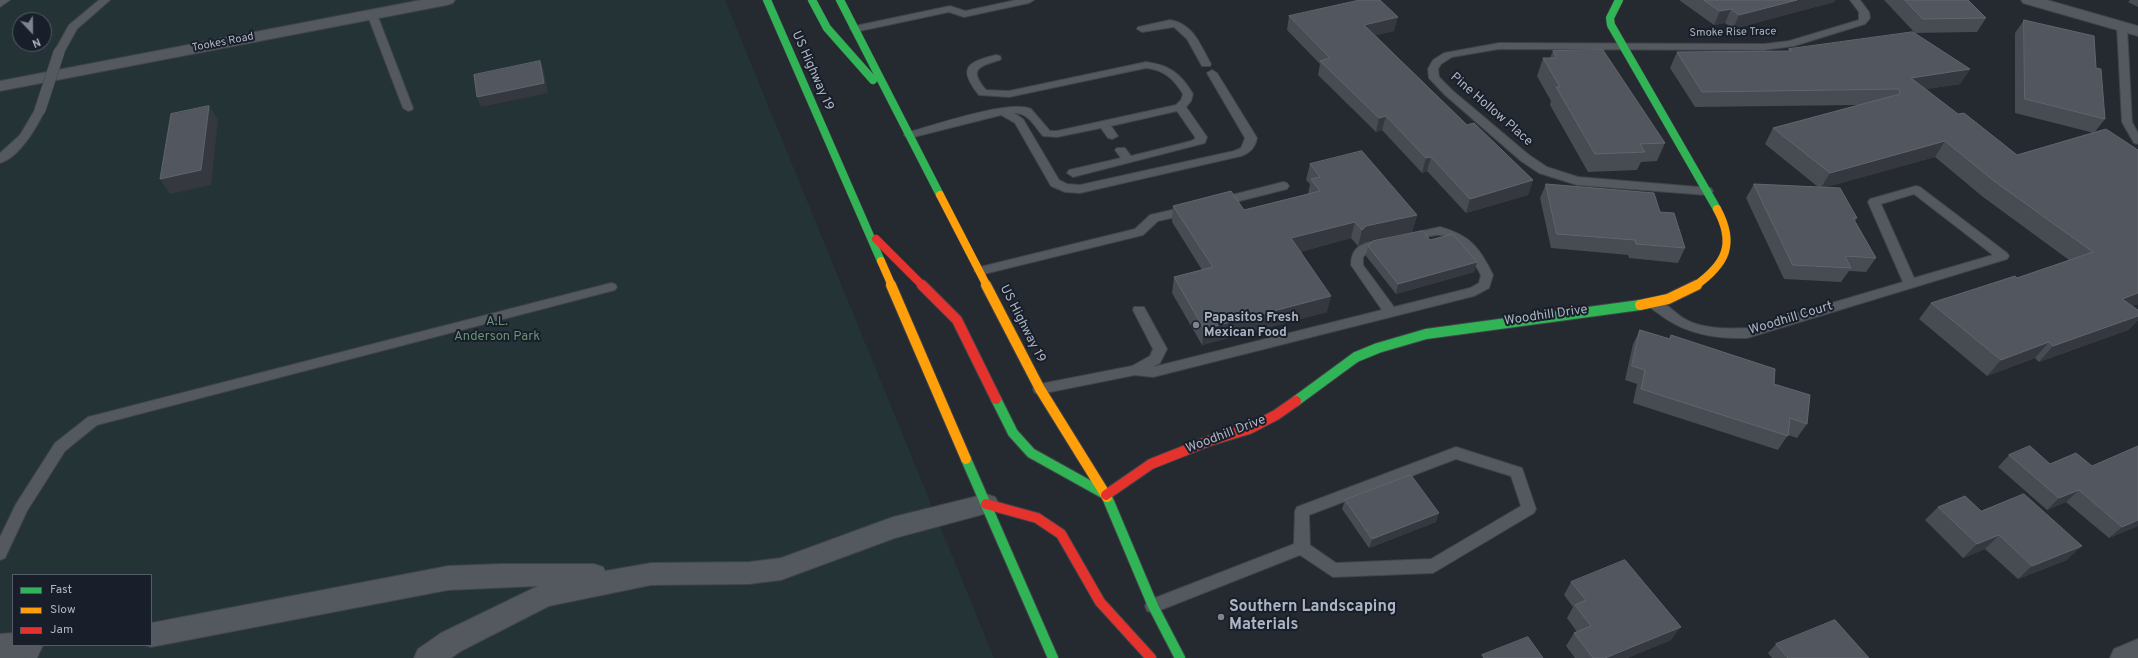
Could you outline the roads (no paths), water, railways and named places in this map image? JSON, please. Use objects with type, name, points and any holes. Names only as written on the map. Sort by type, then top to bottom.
[{"type":"main road","name":"US Highway 19","points":[[767,0],[1053,658]]},
{"type":"main road","points":[[812,0],[827,28],[896,106]]},
{"type":"main road","name":"US Highway 19","points":[[840,0],[896,106],[1040,389],[1106,495],[1154,606],[1180,658]]},
{"type":"main road","name":"Woodhill Drive","points":[[1106,495],[1151,464],[1209,441],[1249,429],[1276,415],[1356,357],[1378,348],[1426,334],[1653,303],[1691,289],[1713,272],[1722,260],[1728,240],[1723,220],[1611,25],[1610,18],[1619,0]]},
{"type":"main road","points":[[867,230],[957,320],[1013,433],[1031,453],[1106,495]]},
{"type":"main road","points":[[986,504],[1037,518],[1061,534],[1100,602],[1151,658]]},
{"type":"street","name":"Tookes Road","points":[[0,86],[447,0]]},
{"type":"street","points":[[2029,0],[2130,29]]},
{"type":"street","points":[[152,635],[258,613],[448,578],[501,575],[749,573],[781,569],[893,528],[986,504]]},
{"type":"street","points":[[428,658],[452,642],[544,596],[580,587],[651,574]]},
{"type":"street","points":[[0,647],[12,646]]},
{"type":"street","points":[[2124,658],[2138,652]]},
{"type":"lane","points":[[0,4],[5,0]]},
{"type":"lane","points":[[0,158],[22,142],[30,132],[40,110],[58,52],[73,27],[105,0]]},
{"type":"lane","points":[[856,29],[948,4],[964,14],[1029,0]]},
{"type":"lane","name":"Smoke Rise Trace","points":[[1622,46],[1764,46],[1790,44],[1862,22],[1865,18],[1864,12],[1855,0]]},
{"type":"lane","points":[[372,14],[408,108]]},
{"type":"lane","points":[[1003,112],[1019,121],[1055,182],[1064,188],[1087,188],[1246,151],[1250,145],[1251,138],[1185,29],[1179,25],[1170,23],[1142,29]]},
{"type":"lane","points":[[2130,29],[2125,95],[2127,122],[2130,130],[2138,141]]},
{"type":"lane","name":"Pine Hollow Place","points":[[1622,46],[1500,46],[1469,50],[1448,56],[1437,62],[1433,70],[1434,78],[1449,93],[1526,158],[1543,170],[1558,176],[1583,182],[1707,191]]},
{"type":"lane","points":[[910,135],[1003,112],[1024,110],[1031,113],[1048,134],[1057,134],[1180,107],[1186,101],[1188,94],[1172,71],[1160,66],[1146,65],[1009,94],[993,95],[983,93],[973,81],[972,68],[977,63],[996,58]]},
{"type":"lane","points":[[993,95],[1002,100],[1003,112]]},
{"type":"lane","points":[[2125,95],[2138,98]]},
{"type":"lane","points":[[1073,173],[1195,144],[1201,140],[1202,136],[1180,107]]},
{"type":"lane","points":[[1104,124],[1112,136]]},
{"type":"lane","points":[[1121,150],[1128,160]]},
{"type":"lane","points":[[980,271],[1139,232],[1154,218],[1283,186]]},
{"type":"lane","name":"Woodhill Court","points":[[1653,303],[1680,322],[1706,331],[1730,334],[1747,333],[2003,256],[1916,190],[1874,202],[1910,283]]},
{"type":"lane","points":[[1040,389],[1135,370],[1153,372],[1474,292],[1485,285],[1487,275],[1482,265],[1467,245],[1456,236],[1440,231],[1366,247],[1357,256],[1357,265],[1390,312]]},
{"type":"lane","points":[[0,553],[21,508],[60,447],[93,421],[195,396],[610,287]]},
{"type":"lane","points":[[1135,370],[1154,359],[1160,348],[1139,310]]},
{"type":"lane","points":[[1456,453],[1517,472],[1529,509],[1433,566],[1334,570],[1302,548],[1302,511],[1456,453]]},
{"type":"lane","points":[[1154,606],[1302,548]]},
{"type":"lane","points":[[28,658],[34,646]]},
{"type":"place","name":"Papasitos Fresh Mexican Food","points":[[1196,325]]},
{"type":"place","name":"Southern Landscaping Materials","points":[[1221,617]]},
{"type":"park label","name":"A.L. Anderson Park","points":[[497,330]]}]
